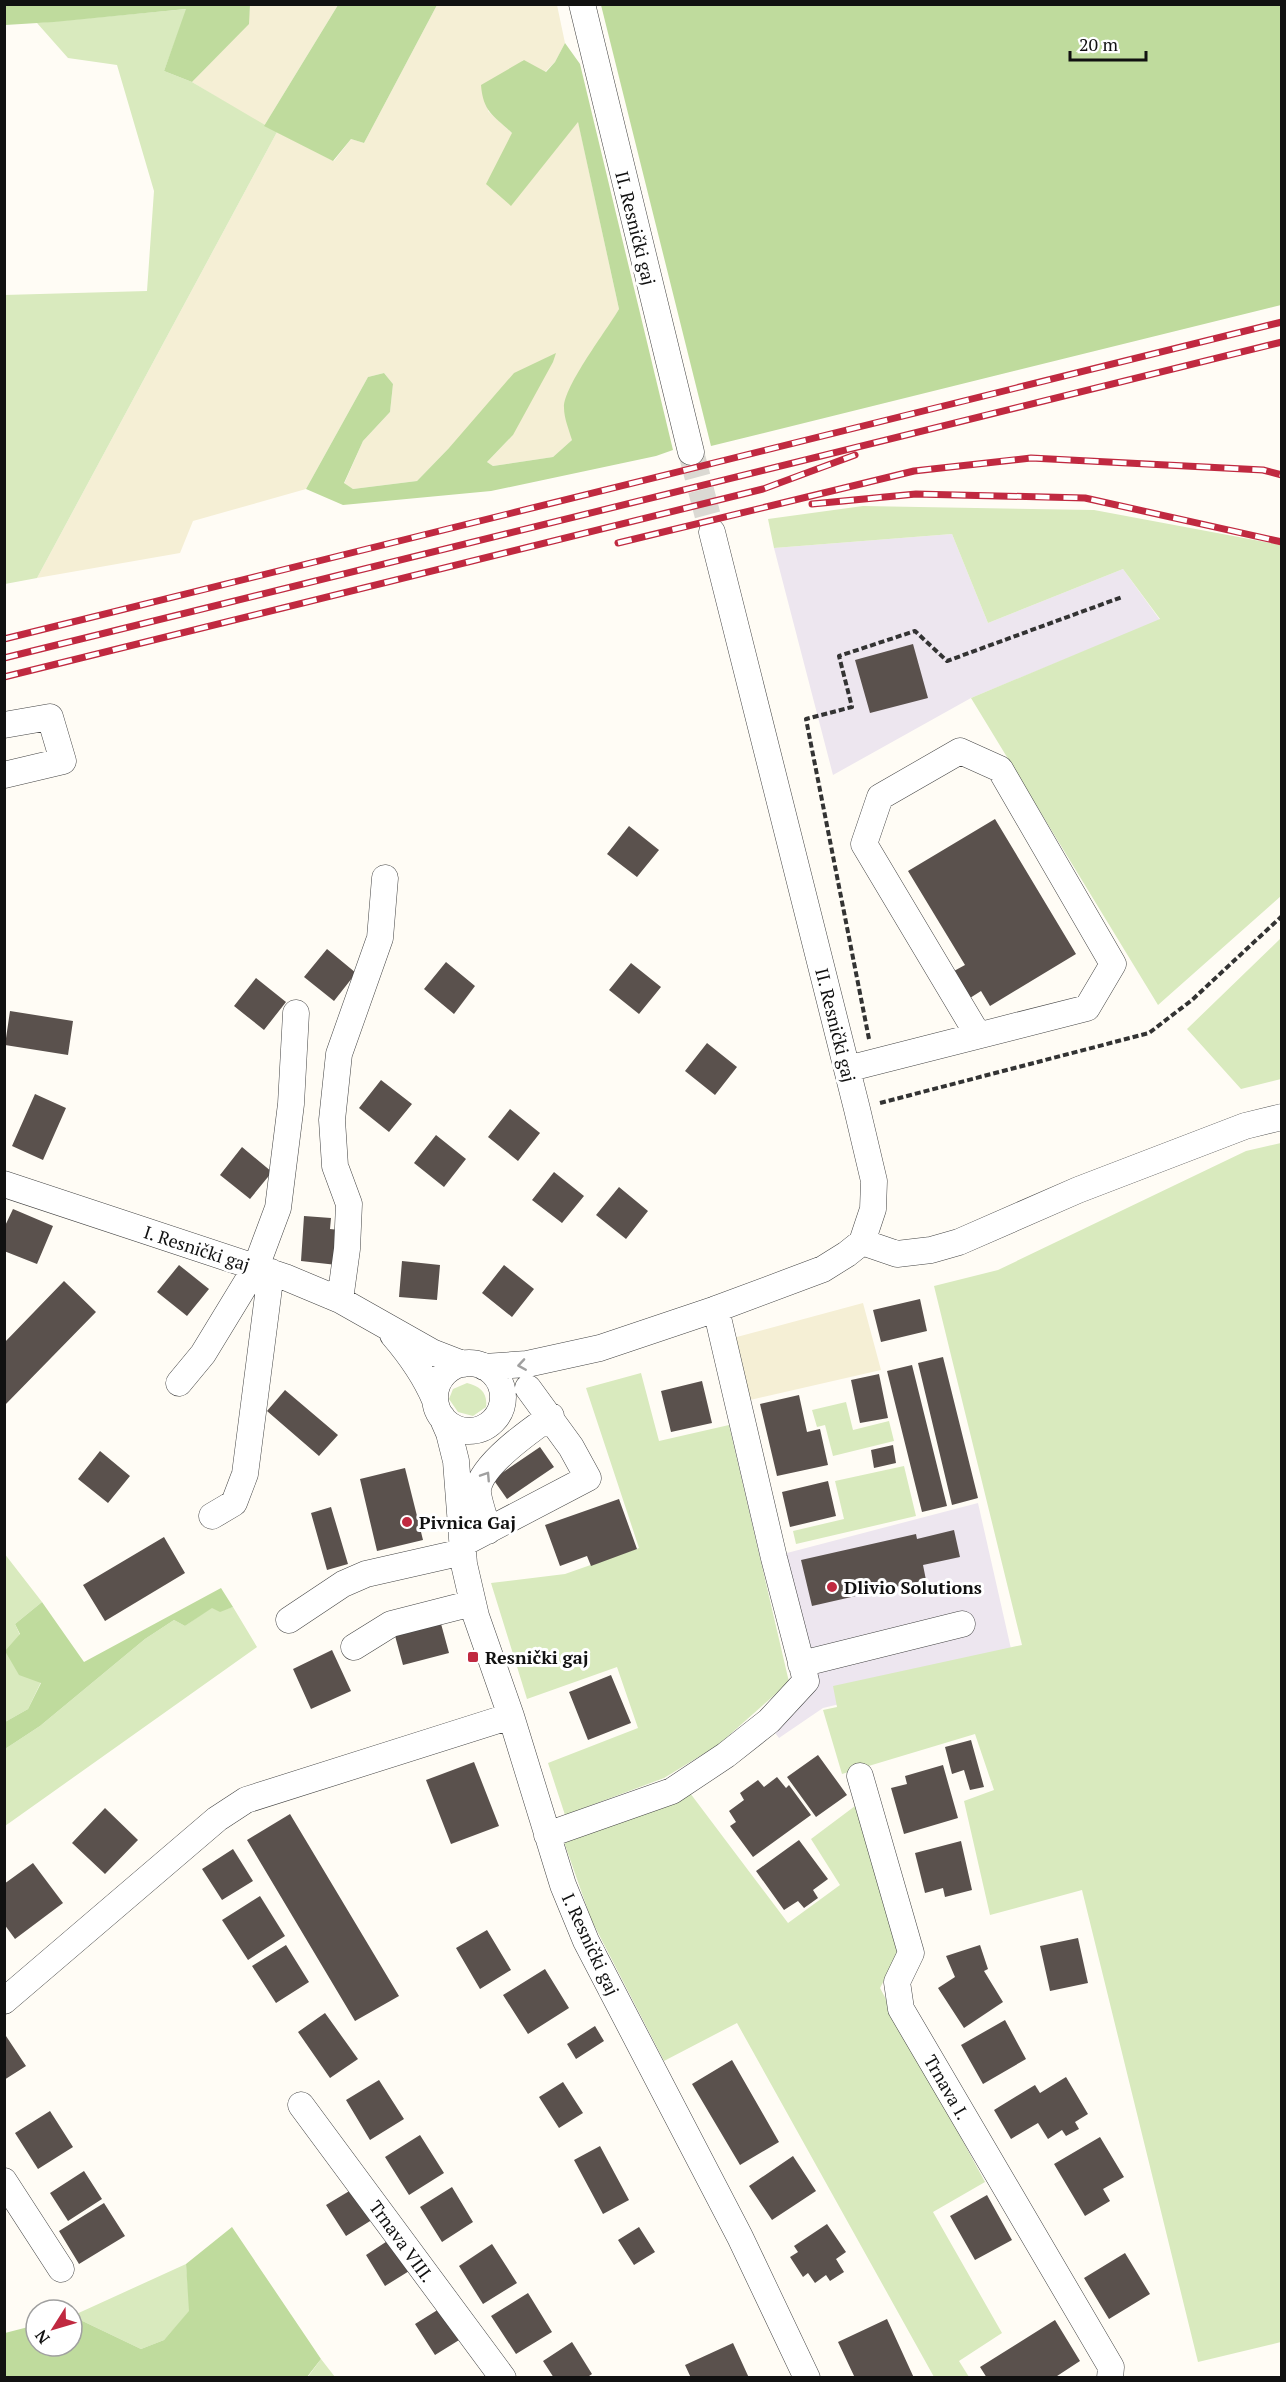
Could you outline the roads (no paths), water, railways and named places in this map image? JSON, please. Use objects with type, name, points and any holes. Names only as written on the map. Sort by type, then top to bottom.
[{"type":"street","name":"II. Resnički gaj","points":[[582,4],[691,452]]},
{"type":"street","name":"II. Resnički gaj","points":[[712,532],[874,1181],[873,1209],[862,1242]]},
{"type":"street","points":[[4,725],[50,717],[63,761],[4,775]]},
{"type":"street","points":[[846,1069],[1087,1008],[1113,964],[1000,769],[960,751],[880,797],[864,844],[978,1035]]},
{"type":"street","points":[[340,1300],[347,1249],[349,1204],[335,1166],[332,1120],[339,1054],[381,938],[385,878]]},
{"type":"street","points":[[212,1516],[234,1503],[245,1474],[263,1270],[278,1208],[291,1104],[296,1013]]},
{"type":"street","points":[[600,1348],[528,1388],[478,1430],[462,1430],[447,1423],[439,1408],[436,1390],[444,1374],[473,1365],[527,1364],[600,1348],[716,1309],[823,1269],[862,1242],[897,1254],[931,1250],[959,1242],[1078,1190],[1245,1126],[1281,1117]]},
{"type":"street","name":"I. Resnički gaj","points":[[4,1184],[263,1270],[340,1300],[432,1352],[473,1365]]},
{"type":"street","points":[[179,1383],[203,1354],[263,1270]]},
{"type":"street","points":[[547,1835],[672,1791],[726,1755],[769,1721],[806,1682],[774,1558],[716,1309]]},
{"type":"street","name":"I. Resnički gaj","points":[[385,1326],[415,1362],[427,1381],[453,1446],[459,1482],[462,1548],[476,1616],[511,1716],[563,1885],[586,1941],[740,2237],[807,2378]]},
{"type":"street","points":[[473,1365],[499,1380],[503,1400],[494,1418]]},
{"type":"street","points":[[289,1620],[343,1584],[366,1574],[462,1548],[488,1531],[588,1478],[551,1416],[528,1388]]},
{"type":"street","points":[[488,1531],[478,1490],[484,1476],[510,1444],[551,1416]]},
{"type":"street","name":"I. Resnički gaj","points":[[459,1482],[470,1452],[494,1418]]},
{"type":"street","points":[[354,1647],[391,1624],[473,1603]]},
{"type":"street","points":[[801,1664],[962,1624]]},
{"type":"street","points":[[4,2001],[217,1819],[246,1800],[511,1716]]},
{"type":"street","name":"Trnava I.","points":[[860,1776],[911,1953],[897,1982],[901,2009],[1111,2367],[1110,2378]]},
{"type":"street","name":"Trnava VIII.","points":[[302,2105],[503,2378]]},
{"type":"street","points":[[4,2181],[62,2269]]},
{"type":"tunnel","points":[[691,452],[712,532]]},
{"type":"railway","points":[[4,639],[1282,322]]},
{"type":"railway","points":[[4,658],[1282,342]]},
{"type":"railway","points":[[4,677],[763,489],[855,455]]},
{"type":"railway","points":[[618,543],[914,471],[1031,458],[1263,470],[1282,475]]},
{"type":"railway","points":[[812,504],[916,494],[1085,498],[1282,542]]},
{"type":"place","name":"Pivnica Gaj","points":[[407,1522]]},
{"type":"place","name":"Dlivio Solutions","points":[[832,1587]]},
{"type":"place","name":"Resnički gaj","points":[[473,1657]]}]
